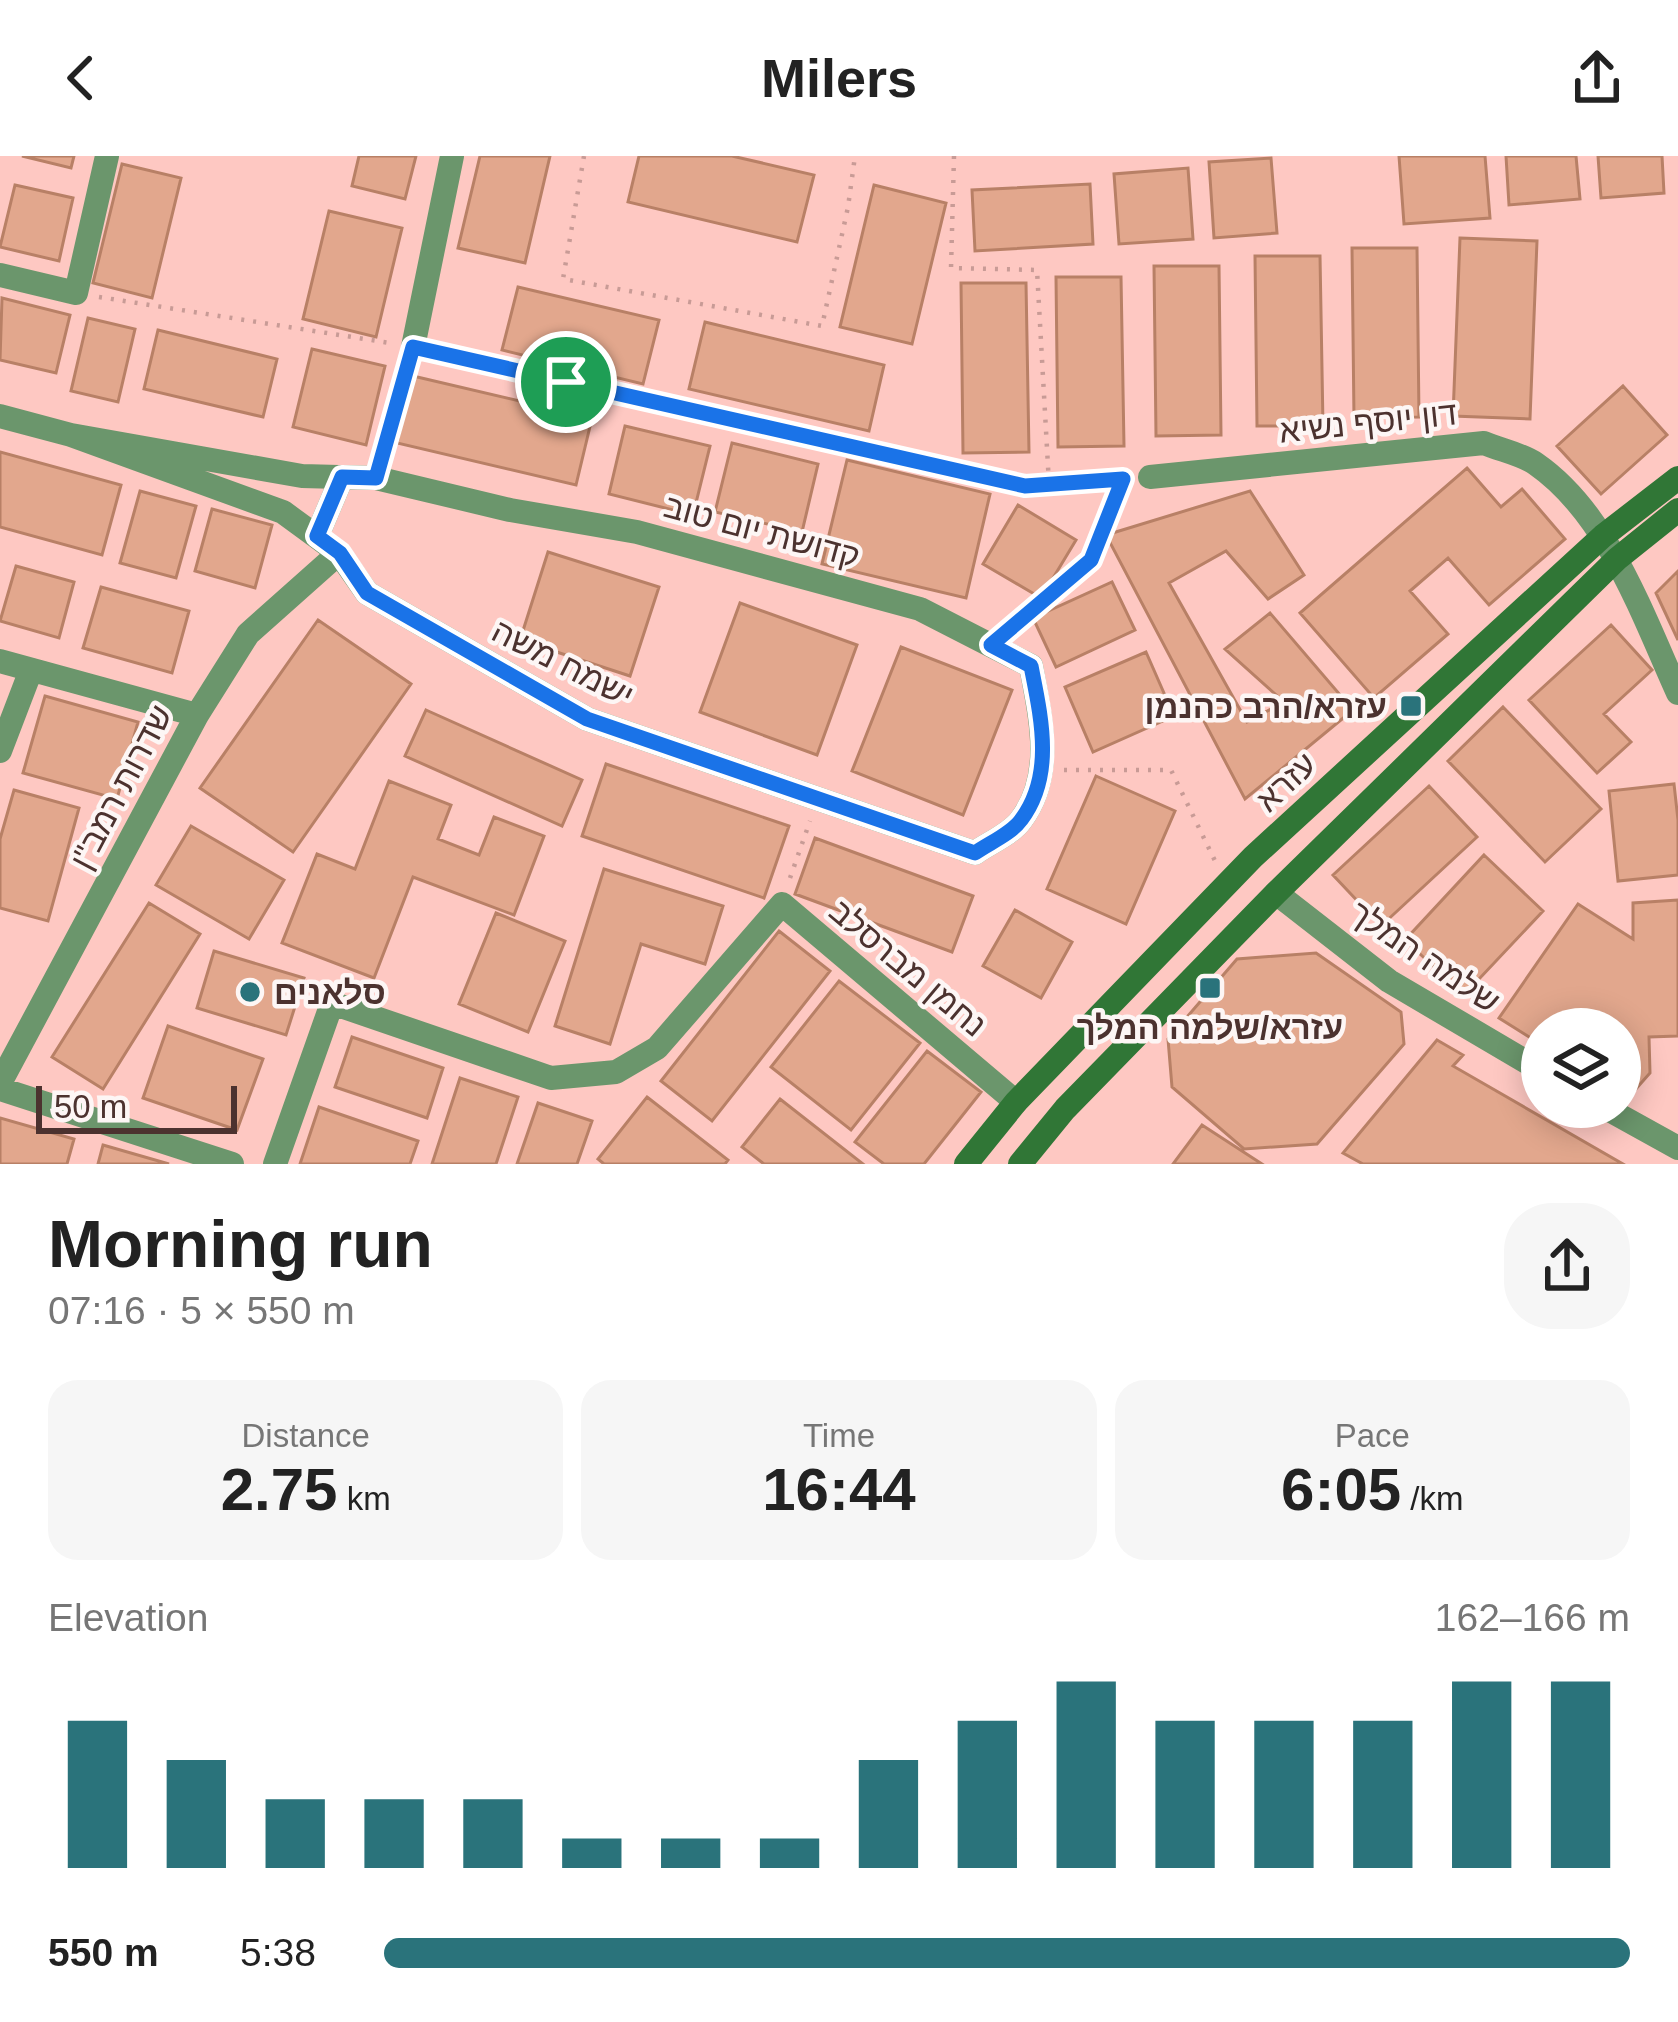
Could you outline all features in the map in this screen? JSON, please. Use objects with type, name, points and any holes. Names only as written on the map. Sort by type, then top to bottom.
[{"type":"street","points":[[0,274],[76,293],[106,156]]},
{"type":"street","points":[[413,347],[452,156]]},
{"type":"street","name":"ישמח משה","points":[[0,416],[71,435],[302,476],[342,477]]},
{"type":"street","name":"ישמח משה","points":[[71,435],[283,512],[340,553],[367,593],[587,719],[975,853],[1019,824],[1039,778]]},
{"type":"street","name":"דון יוסף נשיא","points":[[1150,477],[1484,443],[1534,463],[1603,536],[1678,693]]},
{"type":"street","points":[[317,536],[342,477]]},
{"type":"street","name":"קדושת יום טוב","points":[[342,477],[376,478],[510,510],[638,532],[920,608],[1031,666],[1043,731],[1039,778]]},
{"type":"street","name":"עזרא","points":[[966,1164],[1016,1102],[1253,856],[1603,536],[1678,478]]},
{"type":"street","points":[[1020,1164],[1065,1109],[1276,893],[1616,559],[1678,510]]},
{"type":"street","name":"שדרות רמב\"ן","points":[[232,1164],[0,1086],[197,715],[248,634],[340,553]]},
{"type":"street","points":[[0,661],[197,715]]},
{"type":"street","points":[[0,751],[32,670]]},
{"type":"street","name":"שלמה המלך","points":[[1276,893],[1390,981],[1521,1059]]},
{"type":"street","name":"נחמן מברסלב","points":[[275,1164],[332,1003],[551,1078],[616,1072],[657,1048],[782,904],[1016,1102]]},
{"type":"street","points":[[1641,1128],[1678,1148]]},
{"type":"path","points":[[584,156],[563,279],[822,326],[856,156]]},
{"type":"path","points":[[954,156],[951,268],[1037,270],[1049,484]]},
{"type":"path","points":[[76,293],[413,347],[1025,486],[1150,477]]},
{"type":"path","points":[[376,478],[413,347]]},
{"type":"path","points":[[991,645],[1091,560],[1123,479]]},
{"type":"path","points":[[1039,778],[1171,770],[1213,859],[1232,880]]},
{"type":"path","points":[[782,904],[818,799]]},
{"type":"building","points":[[22,156],[74,156],[71,168]]},
{"type":"building","points":[[359,156],[416,156],[405,199],[352,186]]},
{"type":"building","points":[[480,156],[550,156],[525,263],[458,248]]},
{"type":"building","points":[[639,156],[732,156],[814,175],[797,242],[628,202]]},
{"type":"building","points":[[1399,156],[1485,156],[1490,218],[1404,224]]},
{"type":"building","points":[[1506,156],[1576,156],[1580,199],[1509,205]]},
{"type":"building","points":[[1598,156],[1662,156],[1664,193],[1601,198]]},
{"type":"building","points":[[1271,158],[1277,233],[1214,238],[1209,162]]},
{"type":"building","points":[[122,164],[181,178],[152,298],[93,283]]},
{"type":"building","points":[[1188,168],[1193,239],[1119,244],[1114,174]]},
{"type":"building","points":[[1090,184],[1093,244],[975,251],[972,190]]},
{"type":"building","points":[[15,185],[73,198],[59,261],[0,247]]},
{"type":"building","points":[[874,185],[946,203],[912,344],[840,327]]},
{"type":"building","points":[[329,211],[402,228],[376,337],[303,319]]},
{"type":"building","points":[[1460,238],[1537,241],[1530,419],[1453,416]]},
{"type":"building","points":[[1352,248],[1417,248],[1419,417],[1354,418]]},
{"type":"building","points":[[1255,256],[1320,256],[1323,426],[1257,426]]},
{"type":"building","points":[[1154,266],[1219,266],[1221,435],[1156,436]]},
{"type":"building","points":[[1056,277],[1121,277],[1124,446],[1058,447]]},
{"type":"building","points":[[961,283],[1026,283],[1029,452],[963,453]]},
{"type":"building","points":[[518,287],[659,320],[643,384],[502,350]]},
{"type":"building","points":[[2,298],[70,315],[56,373],[0,360]]},
{"type":"building","points":[[88,318],[135,329],[118,402],[71,391]]},
{"type":"building","points":[[705,322],[884,365],[869,431],[689,389]]},
{"type":"building","points":[[158,330],[277,359],[263,417],[144,389]]},
{"type":"building","points":[[312,349],[385,366],[366,445],[293,427]]},
{"type":"building","points":[[413,376],[592,418],[576,485],[397,443]]},
{"type":"building","points":[[1623,386],[1667,435],[1601,494],[1557,446]]},
{"type":"building","points":[[625,426],[710,446],[693,515],[609,494]]},
{"type":"building","points":[[732,443],[818,464],[802,532],[715,512]]},
{"type":"building","points":[[0,452],[121,485],[102,555],[0,527]]},
{"type":"building","points":[[847,460],[990,494],[966,598],[822,564]]},
{"type":"building","points":[[1467,468],[1501,507],[1522,489],[1565,539],[1489,605],[1448,558],[1410,591],[1448,634],[1374,698],[1300,613]]},
{"type":"building","points":[[140,491],[196,506],[176,578],[120,563]]},
{"type":"building","points":[[1250,491],[1304,575],[1268,599],[1226,551],[1169,583],[1247,722],[1284,702],[1225,649],[1270,613],[1353,710],[1245,799],[1106,535]]},
{"type":"building","points":[[1018,505],[1076,540],[1041,598],[983,564]]},
{"type":"building","points":[[212,509],[272,525],[255,588],[195,571]]},
{"type":"building","points":[[548,552],[659,587],[630,676],[520,640]]},
{"type":"building","points":[[16,566],[74,582],[59,638],[0,621]]},
{"type":"building","points":[[1678,571],[1678,640],[1656,593]]},
{"type":"building","points":[[1112,582],[1135,630],[1056,667],[1033,618]]},
{"type":"building","points":[[101,587],[189,611],[172,673],[83,648]]},
{"type":"building","points":[[740,603],[857,645],[817,755],[700,712]]},
{"type":"building","points":[[318,620],[411,684],[293,852],[200,788]]},
{"type":"building","points":[[1611,625],[1652,670],[1604,714],[1631,742],[1597,773],[1529,700]]},
{"type":"building","points":[[901,647],[1012,690],[963,815],[852,771]]},
{"type":"building","points":[[1146,652],[1174,716],[1093,752],[1065,687]]},
{"type":"building","points":[[45,696],[138,722],[117,799],[23,773]]},
{"type":"building","points":[[1503,707],[1601,809],[1545,862],[1448,761]]},
{"type":"building","points":[[426,710],[582,780],[562,826],[405,756]]},
{"type":"building","points":[[606,764],[789,826],[764,898],[582,836]]},
{"type":"building","points":[[1096,776],[1175,811],[1126,924],[1047,889]]},
{"type":"building","points":[[389,781],[451,805],[438,839],[479,855],[494,817],[544,836],[514,915],[413,877],[374,978],[282,943],[317,854],[355,869]]},
{"type":"building","points":[[1674,784],[1678,875],[1618,881],[1609,791]]},
{"type":"building","points":[[1429,786],[1477,837],[1381,926],[1333,875]]},
{"type":"building","points":[[14,790],[79,808],[48,921],[0,908],[0,839]]},
{"type":"building","points":[[191,826],[284,880],[249,939],[156,885]]},
{"type":"building","points":[[815,838],[973,896],[952,952],[795,894]]},
{"type":"building","points":[[1484,855],[1543,911],[1464,995],[1405,940]]},
{"type":"building","points":[[604,869],[723,906],[705,964],[641,944],[610,1044],[555,1026]]},
{"type":"building","points":[[1678,900],[1678,1036],[1649,1037],[1650,1073],[1641,1083],[1641,1008],[1521,1008],[1521,1032],[1499,1018],[1578,904],[1633,939],[1633,903]]},
{"type":"building","points":[[149,903],[200,934],[103,1089],[52,1057]]},
{"type":"building","points":[[1015,910],[1072,942],[1041,998],[983,966]]},
{"type":"building","points":[[496,913],[565,941],[528,1032],[459,1004]]},
{"type":"building","points":[[779,931],[830,971],[712,1121],[661,1081]]},
{"type":"building","name":"סלאנים","points":[[214,951],[304,978],[286,1035],[197,1008]]},
{"type":"building","points":[[1316,953],[1401,1012],[1404,1044],[1317,1144],[1244,1149],[1172,1087],[1168,1039],[1237,959]]},
{"type":"building","points":[[839,981],[920,1043],[851,1130],[771,1067]]},
{"type":"building","points":[[168,1026],[263,1059],[237,1130],[143,1098]]},
{"type":"building","points":[[352,1037],[443,1068],[427,1118],[335,1087]]},
{"type":"building","points":[[1437,1040],[1463,1055],[1453,1066],[1521,1105],[1521,1128],[1561,1128],[1623,1164],[1363,1164],[1343,1153]]},
{"type":"building","points":[[927,1051],[981,1092],[924,1164],[884,1164],[855,1142]]},
{"type":"building","points":[[460,1078],[518,1097],[496,1164],[432,1164]]},
{"type":"building","points":[[647,1097],[728,1160],[725,1164],[604,1164],[598,1159]]},
{"type":"building","points":[[780,1099],[863,1164],[764,1164],[742,1147]]},
{"type":"building","points":[[538,1103],[592,1121],[577,1164],[517,1164]]},
{"type":"building","points":[[319,1107],[418,1141],[410,1164],[300,1164]]},
{"type":"building","points":[[0,1118],[74,1139],[67,1164],[0,1164]]},
{"type":"building","points":[[1202,1125],[1262,1164],[1173,1164]]},
{"type":"building","points":[[103,1145],[169,1164],[98,1164]]},
{"type":"place","name":"עזרא/הרב כהנמן","points":[[1411,706]]},
{"type":"place","name":"עזרא/שלמה המלך","points":[[1210,988]]},
{"type":"place","name":"סלאנים","points":[[250,992]]},
{"type":"route","points":[[413,347],[566,382],[1025,486],[1123,479],[1091,560],[991,645],[1031,666],[1043,731],[1038,788],[1019,824],[975,853],[587,719],[367,593],[340,553],[317,536],[342,477],[376,478],[413,347]]}]
